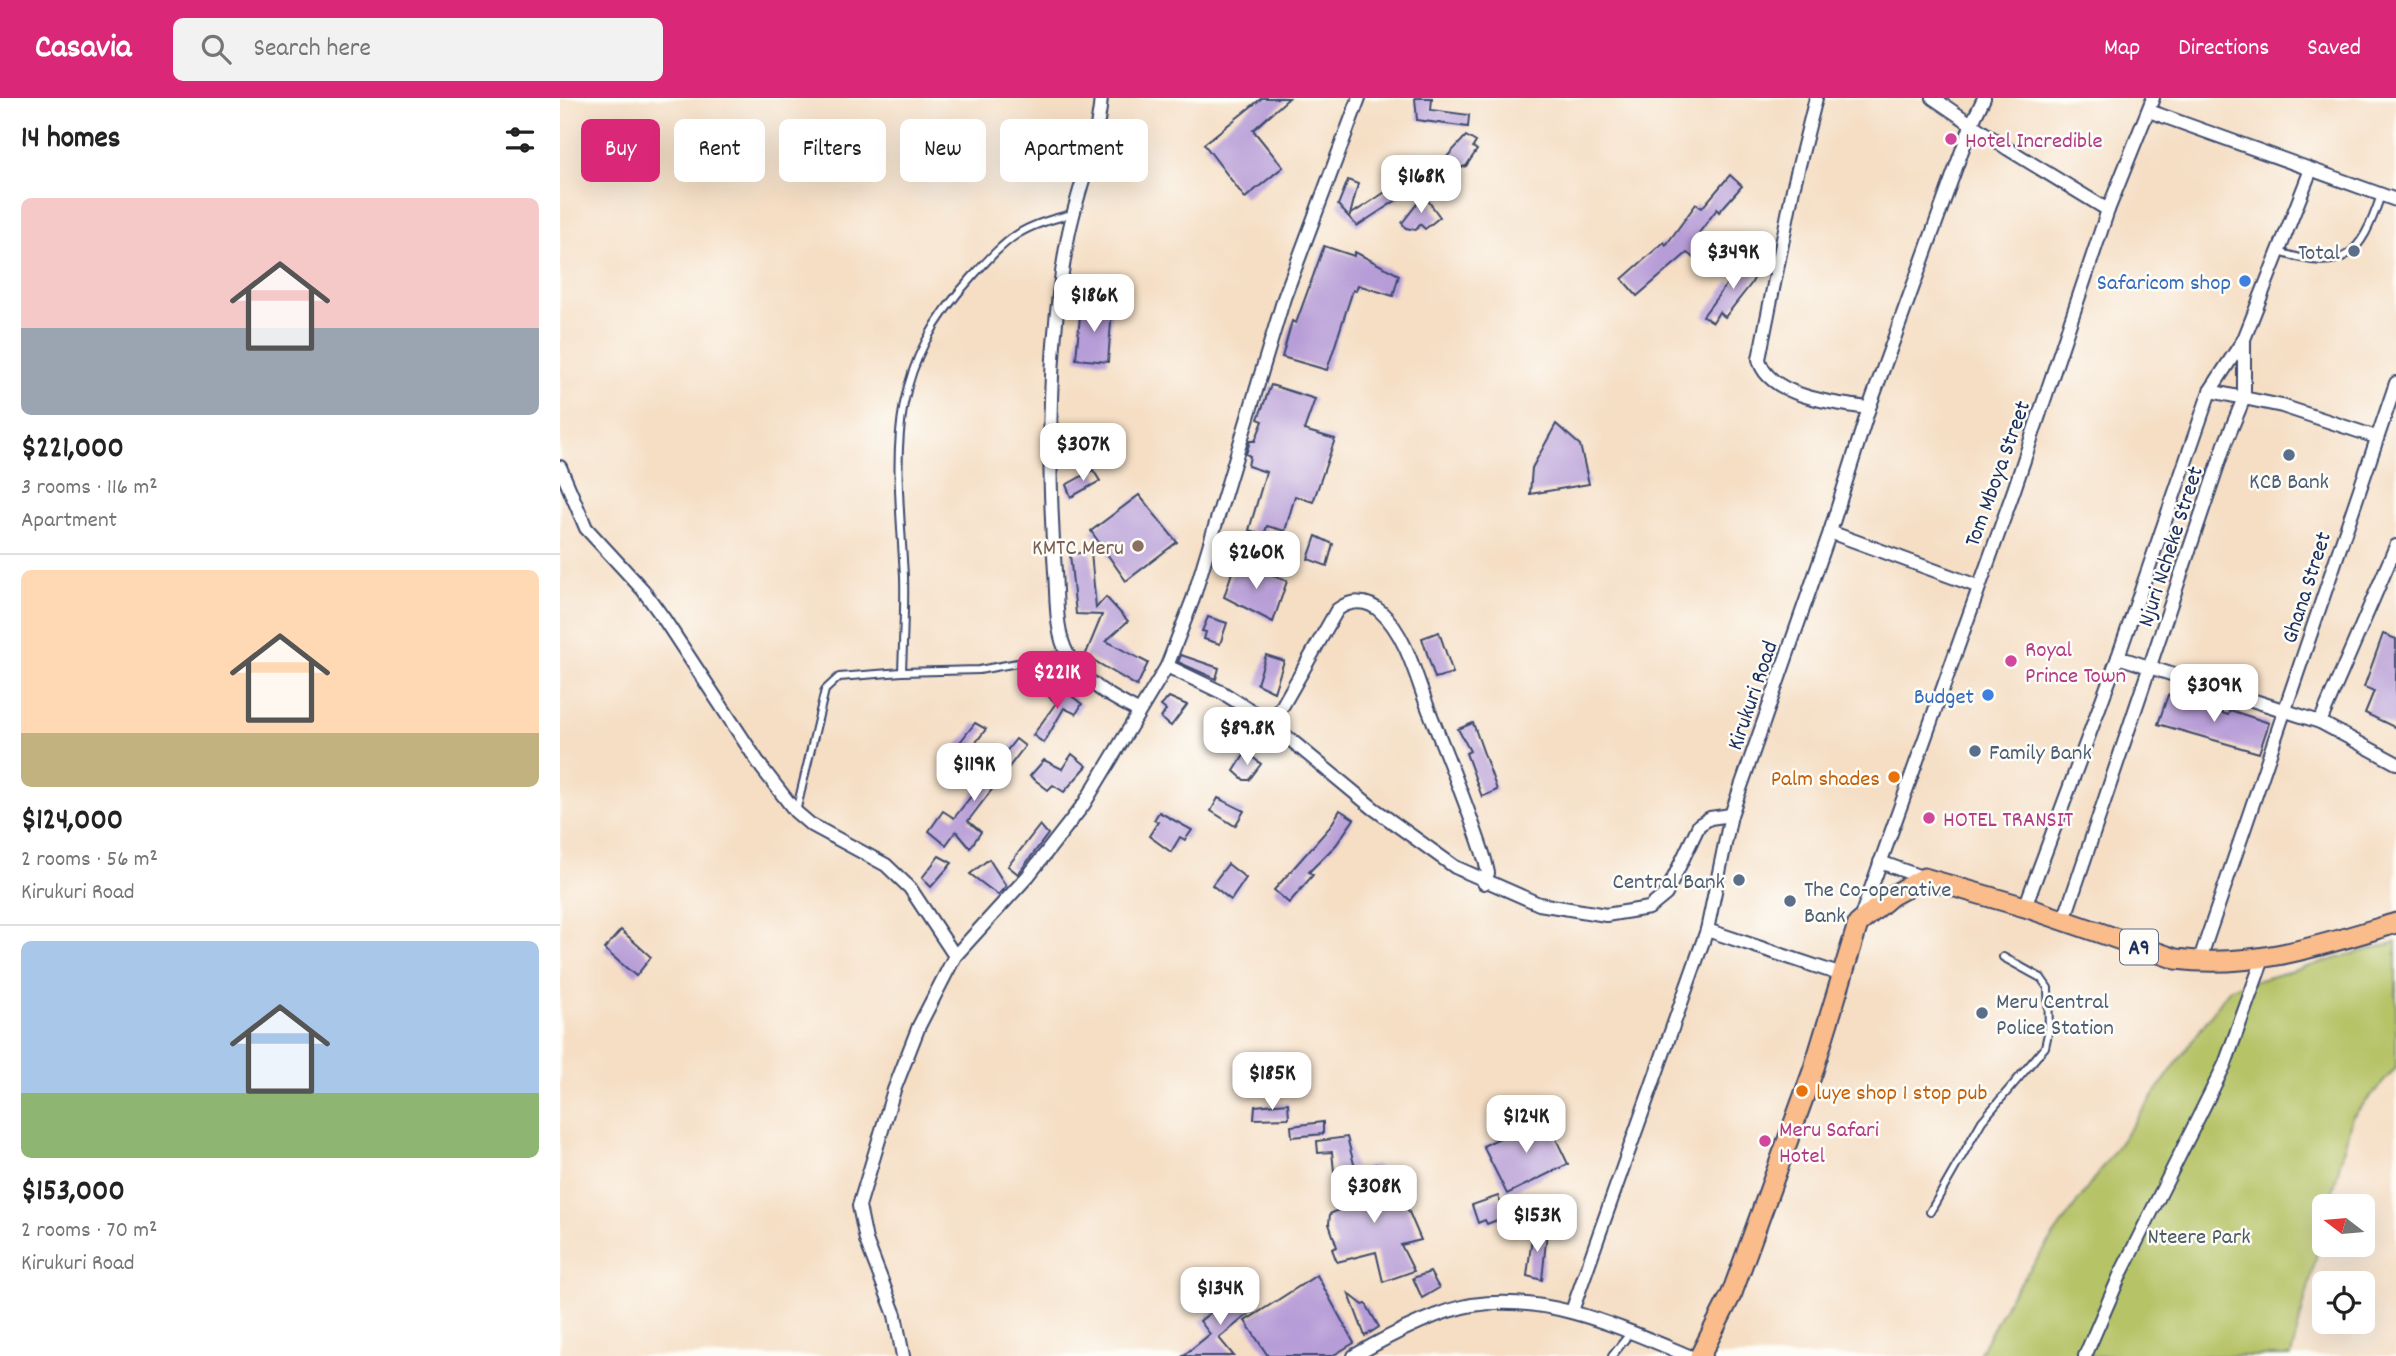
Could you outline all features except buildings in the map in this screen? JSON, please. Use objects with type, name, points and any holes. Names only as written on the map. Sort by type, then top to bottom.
[{"type":"highway","name":"A9","points":[[1924,878],[2025,907],[2063,923],[2176,959],[2199,962],[2263,959],[2396,923]]},
{"type":"highway","points":[[1700,1356],[1732,1293],[1812,1071],[1858,924],[1891,896],[1924,878]]},
{"type":"street","points":[[1101,98],[1099,125],[1073,214],[1061,273],[1049,482],[1058,611],[1067,654],[1088,681],[1105,694],[1138,711]]},
{"type":"street","points":[[903,1356],[895,1315],[866,1240],[859,1206],[894,1090],[919,1026],[955,956],[1028,876],[1084,804],[1167,666],[1193,599],[1284,298],[1359,98]]},
{"type":"street","points":[[1816,98],[1793,189],[1759,359],[1761,370],[1770,381],[1786,389],[1840,404],[1869,408]]},
{"type":"street","points":[[1933,98],[2008,149],[2108,210]]},
{"type":"street","name":"Kirukuri Road","points":[[1572,1311],[1707,930],[1731,815],[1830,532],[1869,408],[1972,123],[1984,98]]},
{"type":"street","points":[[2151,105],[2311,172],[2396,200]]},
{"type":"street","name":"Tom Mboya Street","points":[[1858,924],[1977,586],[2014,490],[2108,210],[2151,105]]},
{"type":"street","name":"Njuri Ncheke Street","points":[[2025,907],[2118,656],[2210,391],[2244,339],[2311,172]]},
{"type":"street","name":"Njuri Ncheke Street","points":[[2063,923],[2191,543],[2244,398],[2244,339]]},
{"type":"street","name":"Ghana Street","points":[[2199,962],[2287,710],[2396,383]]},
{"type":"street","points":[[2210,391],[2315,415],[2376,437]]},
{"type":"street","points":[[560,467],[586,528],[643,590],[761,768],[796,812],[810,824],[886,865],[910,888],[955,956]]},
{"type":"street","points":[[1830,532],[1977,586]]},
{"type":"street","points":[[2320,722],[2396,546]]},
{"type":"street","points":[[1269,722],[1283,705],[1337,610],[1346,603],[1359,602],[1379,610],[1409,657],[1458,783],[1485,860],[1488,873],[1484,883]]},
{"type":"street","points":[[2118,656],[2320,722],[2396,764]]},
{"type":"street","points":[[1167,666],[1223,693],[1269,722],[1383,816],[1455,867],[1484,883],[1539,904],[1606,915],[1633,913],[1649,908],[1666,894],[1699,825],[1710,818],[1731,815]]},
{"type":"street","points":[[1880,862],[1924,878]]},
{"type":"street","points":[[1707,930],[1842,975]]},
{"type":"street","points":[[2085,1356],[2121,1273],[2225,1064],[2263,959]]},
{"type":"street","points":[[1356,1355],[1424,1322],[1472,1305],[1524,1305],[1572,1311],[1689,1356]]},
{"type":"lane","points":[[2280,251],[2325,263],[2354,251],[2372,221],[2381,195]]},
{"type":"lane","points":[[902,672],[904,581],[896,472],[901,414],[912,371],[925,343],[962,288],[997,250],[1021,229],[1073,214]]},
{"type":"lane","points":[[796,812],[825,690],[839,677],[979,670],[1067,654]]},
{"type":"lane","points":[[1930,1212],[1982,1121],[2045,1047],[2049,1029],[2048,989],[2041,978],[2003,957]]},
{"type":"lane","points":[[1612,1356],[1631,1332]]},
{"type":"green space","name":"Nteere Park","points":[[2396,942],[2396,1068],[2352,1117],[2332,1194],[2312,1194],[2312,1257],[2316,1257],[2291,1356],[1978,1356],[2010,1297],[2230,988]]},
{"type":"place","name":"Hotel Incredible","points":[[1951,139]]},
{"type":"place","name":"Total","points":[[2354,251]]},
{"type":"place","name":"Safaricom shop","points":[[2245,281]]},
{"type":"place","name":"KCB Bank","points":[[2289,455]]},
{"type":"place","name":"KMTC Meru","points":[[1138,546]]},
{"type":"place","name":"Royal Prince Town","points":[[2011,661]]},
{"type":"place","name":"Budget","points":[[1988,695]]},
{"type":"place","name":"Family Bank","points":[[1975,751]]},
{"type":"place","name":"Palm shades","points":[[1894,777]]},
{"type":"place","name":"HOTEL TRANSIT","points":[[1929,818]]},
{"type":"place","name":"Central Bank","points":[[1739,880]]},
{"type":"place","name":"The Co-operative Bank","points":[[1790,901]]},
{"type":"place","name":"Meru Central Police Station","points":[[1982,1013]]},
{"type":"place","name":"luye shop 1 stop pub","points":[[1802,1091]]},
{"type":"place","name":"Meru Safari Hotel","points":[[1765,1141]]}]
